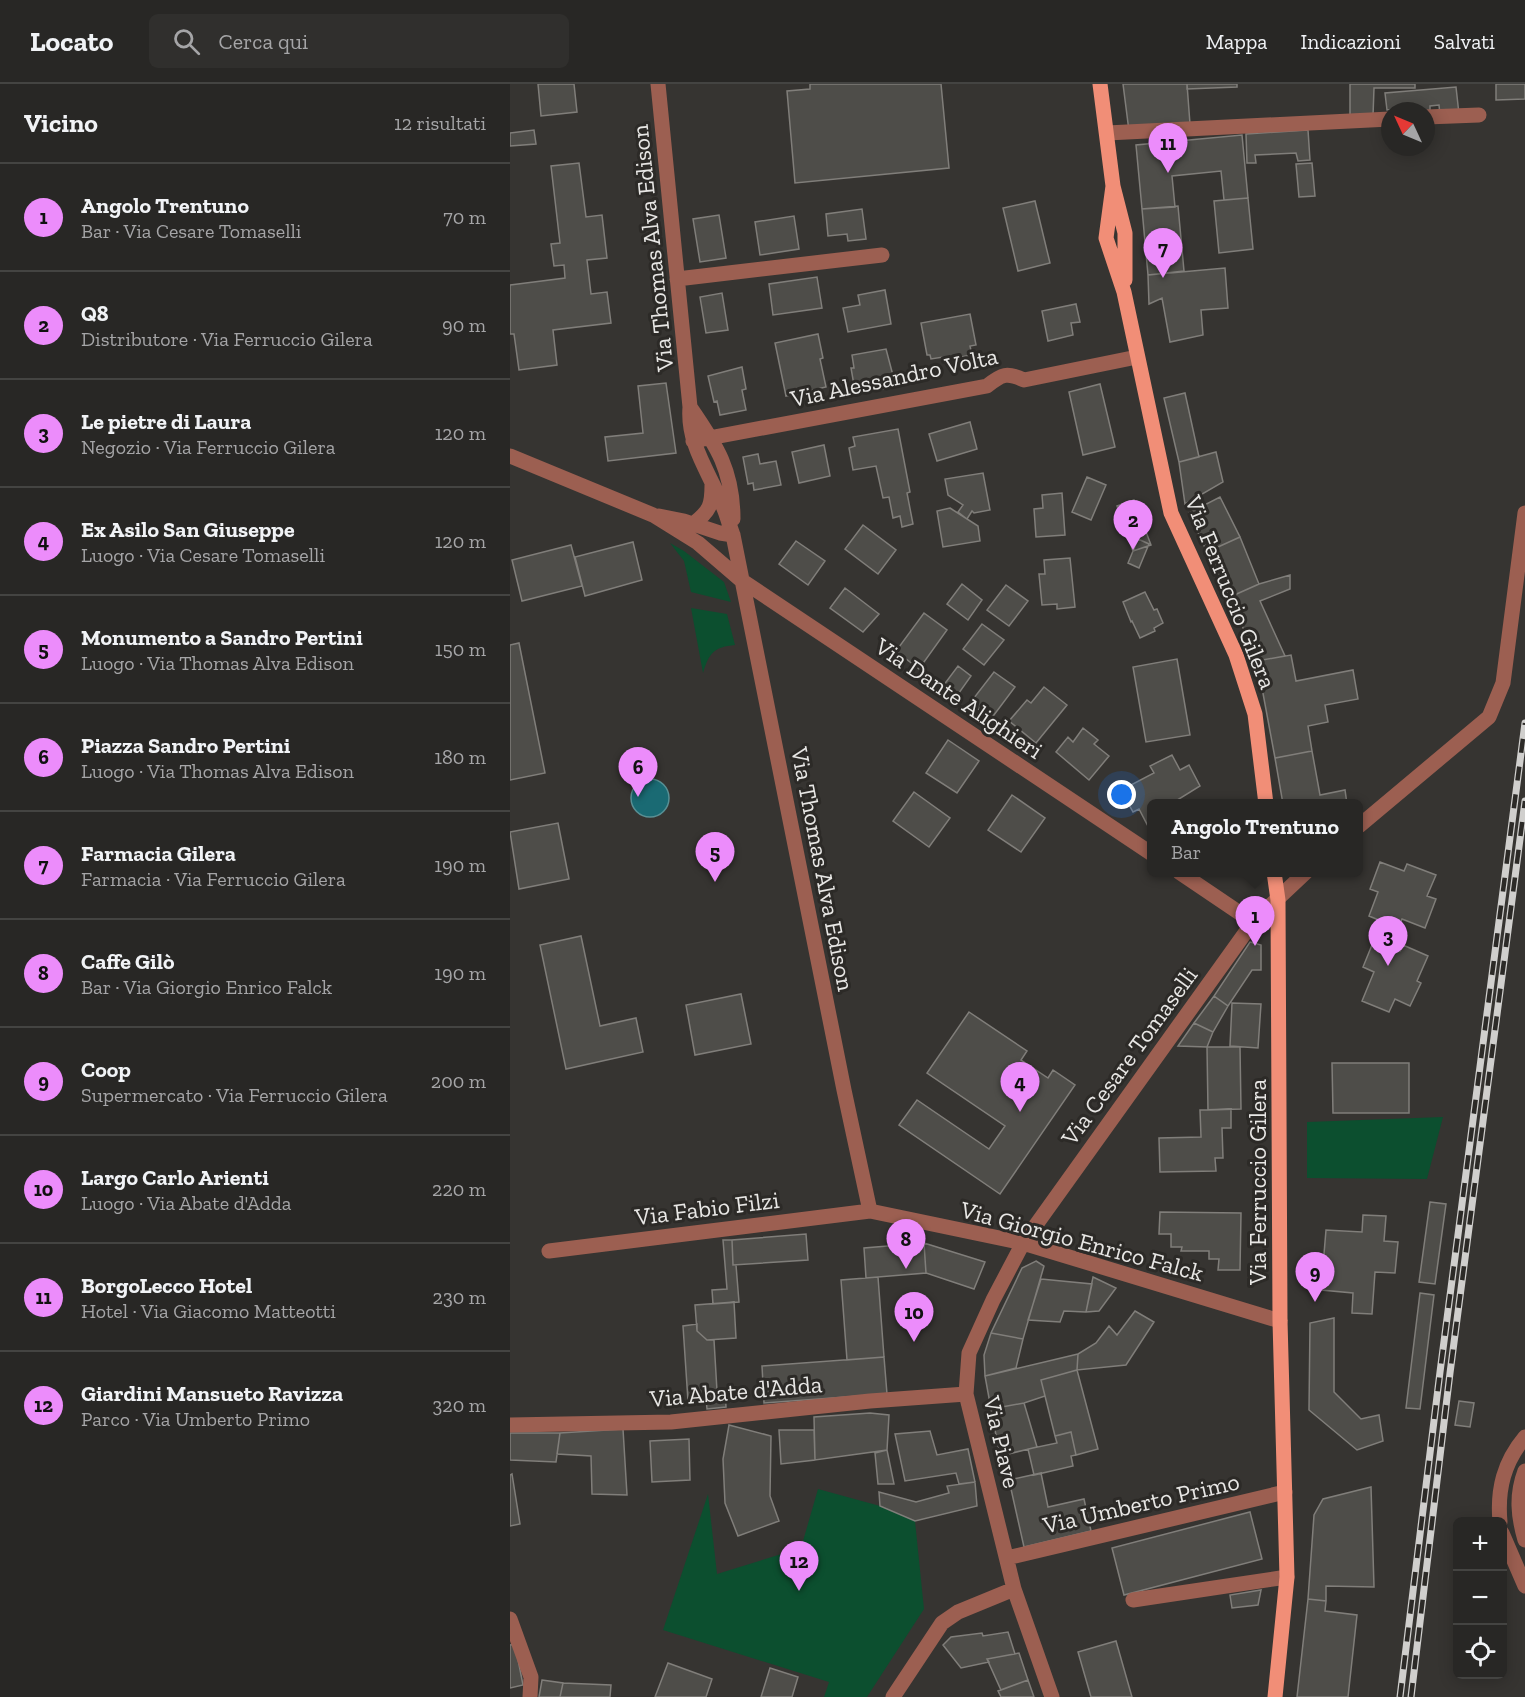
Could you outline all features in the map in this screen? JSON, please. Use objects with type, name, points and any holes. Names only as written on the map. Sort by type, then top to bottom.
[{"type":"main road","name":"Via Ferruccio Gilera","points":[[1100,86],[1113,186],[1106,238],[1124,292],[1171,513],[1236,655],[1255,714],[1265,799]]},
{"type":"main road","name":"Via Ferruccio Gilera","points":[[1275,877],[1278,900],[1280,1321],[1287,1577],[1275,1697]]},
{"type":"street","name":"Via Thomas Alva Edison","points":[[658,84],[690,407],[689,419],[693,441],[722,504],[733,536],[870,1211]]},
{"type":"street","points":[[1435,117],[1479,115]]},
{"type":"street","points":[[1107,133],[1381,119]]},
{"type":"street","points":[[677,279],[882,255]]},
{"type":"street","name":"Via Alessandro Volta","points":[[693,441],[987,386],[998,376],[1012,374],[1024,380],[1137,357]]},
{"type":"street","name":"Via Thomas Alva Edison","points":[[690,407],[723,462],[733,494],[733,536]]},
{"type":"street","points":[[510,456],[653,516],[693,524],[733,536]]},
{"type":"street","points":[[693,524],[706,514],[712,502],[712,484]]},
{"type":"street","points":[[1363,823],[1489,717],[1503,683],[1525,513]]},
{"type":"street","name":"Via Dante Alighieri","points":[[653,516],[698,543],[741,580],[1147,851]]},
{"type":"street","points":[[1185,877],[1253,922]]},
{"type":"street","name":"Via Cesare Tomaselli","points":[[1023,1243],[1253,922],[1302,877]]},
{"type":"street","name":"Via Giorgio Enrico Falck","points":[[870,1211],[1023,1243],[1280,1321]]},
{"type":"street","name":"Via Fabio Filzi","points":[[549,1251],[870,1211]]},
{"type":"street","name":"Via Piave","points":[[1023,1243],[993,1300],[969,1353],[966,1394],[1014,1589],[1052,1697]]},
{"type":"street","name":"Via Abate d'Adda","points":[[510,1425],[671,1422],[870,1401],[966,1394]]},
{"type":"street","points":[[1500,1517],[1501,1483],[1510,1459],[1525,1437]]},
{"type":"street","points":[[1525,1471],[1519,1489],[1518,1506],[1525,1540]]},
{"type":"street","name":"Via Umberto Primo","points":[[1007,1558],[1285,1492]]},
{"type":"street","points":[[1507,1543],[1525,1586]]},
{"type":"street","points":[[1133,1600],[1287,1577]]},
{"type":"street","points":[[893,1697],[942,1623],[958,1611],[1014,1589]]},
{"type":"street","points":[[510,1619],[531,1677],[530,1697]]},
{"type":"green space","points":[[670,543],[724,582],[731,602],[691,592],[684,561]]},
{"type":"green space","points":[[691,608],[727,614],[735,645],[722,647],[713,652],[703,673]]},
{"type":"green space","points":[[1443,1117],[1427,1179],[1307,1178],[1307,1122]]},
{"type":"green space","points":[[818,1489],[880,1506],[915,1521],[924,1609],[867,1697],[824,1697],[829,1682],[663,1630],[708,1494],[717,1574],[801,1548]]},
{"type":"water","points":[[650,779],[663,785],[669,798],[663,811],[650,817],[637,811],[631,798],[637,785]]},
{"type":"building","points":[[538,84],[574,84],[577,112],[541,116]]},
{"type":"building","points":[[810,84],[941,84],[949,168],[795,183],[787,91],[810,89]]},
{"type":"building","points":[[1123,84],[1187,84],[1190,124],[1129,131]]},
{"type":"building","points":[[1187,84],[1237,84],[1237,87],[1187,89]]},
{"type":"building","points":[[1350,84],[1415,84],[1415,88],[1374,88],[1373,116],[1350,116]]},
{"type":"building","points":[[1496,84],[1525,84],[1525,99],[1496,100]]},
{"type":"building","points":[[1456,87],[1459,114],[1440,115],[1439,105],[1435,105],[1435,102],[1386,102],[1385,93]]},
{"type":"building","points":[[534,130],[536,144],[510,146],[510,133]]},
{"type":"building","points":[[1308,130],[1310,160],[1298,161],[1296,153],[1255,155],[1256,163],[1247,163],[1246,134]]},
{"type":"building","points":[[1242,135],[1248,198],[1224,200],[1221,171],[1172,176],[1175,207],[1142,209],[1136,145]]},
{"type":"building","points":[[579,163],[586,217],[602,215],[607,258],[587,260],[591,294],[607,292],[611,323],[553,330],[557,365],[519,370],[514,334],[510,334],[510,285],[565,278],[564,265],[554,266],[551,244],[560,243],[551,166]]},
{"type":"building","points":[[1312,163],[1315,196],[1299,197],[1296,164]]},
{"type":"building","points":[[1248,198],[1253,249],[1219,253],[1214,201]]},
{"type":"building","points":[[1035,201],[1050,263],[1018,271],[1003,208]]},
{"type":"building","points":[[1178,206],[1184,271],[1148,275],[1142,209]]},
{"type":"building","points":[[862,209],[866,239],[848,241],[847,234],[828,236],[826,214]]},
{"type":"building","points":[[719,215],[726,258],[700,262],[693,219]]},
{"type":"building","points":[[794,216],[799,249],[760,255],[755,222]]},
{"type":"building","points":[[1225,268],[1228,308],[1201,310],[1203,335],[1170,342],[1162,298],[1149,304],[1148,275]]},
{"type":"building","points":[[817,277],[822,308],[773,315],[769,284]]},
{"type":"building","points":[[885,290],[891,324],[848,332],[843,308],[860,305],[858,295]]},
{"type":"building","points":[[722,293],[728,330],[706,333],[700,297]]},
{"type":"building","points":[[1076,304],[1080,322],[1071,323],[1073,335],[1048,341],[1042,311]]},
{"type":"building","points":[[970,314],[976,345],[970,346],[972,355],[944,360],[943,357],[931,359],[930,355],[927,355],[921,323]]},
{"type":"building","points":[[818,334],[826,387],[786,396],[775,343]]},
{"type":"building","points":[[886,349],[896,387],[855,391],[851,368],[854,368],[852,355]]},
{"type":"building","points":[[742,367],[746,389],[742,390],[746,410],[720,415],[717,401],[714,402],[708,376]]},
{"type":"building","points":[[666,383],[676,453],[608,461],[605,437],[643,433],[638,386]]},
{"type":"building","points":[[1100,384],[1115,447],[1083,455],[1069,392]]},
{"type":"building","points":[[1185,393],[1199,457],[1179,462],[1164,398]]},
{"type":"building","points":[[970,422],[977,449],[937,461],[929,434]]},
{"type":"building","points":[[898,429],[910,492],[907,493],[913,524],[902,527],[900,516],[893,518],[889,497],[883,498],[876,466],[853,470],[849,448],[855,446],[853,437]]},
{"type":"building","points":[[824,445],[830,476],[799,483],[792,452]]},
{"type":"building","points":[[1216,452],[1223,482],[1185,504],[1179,462]]},
{"type":"building","points":[[758,454],[760,464],[776,461],[781,485],[754,490],[753,483],[748,484],[743,457]]},
{"type":"building","points":[[983,473],[990,510],[974,513],[972,511],[967,519],[958,512],[963,505],[948,495],[945,479]]},
{"type":"building","points":[[1087,477],[1106,485],[1091,520],[1072,512]]},
{"type":"building","points":[[1062,493],[1065,535],[1036,537],[1034,509],[1043,508],[1042,495]]},
{"type":"building","points":[[1220,497],[1240,537],[1207,552],[1189,513]]},
{"type":"building","points":[[1134,500],[1151,545],[1133,551],[1117,506]]},
{"type":"building","points":[[950,508],[978,526],[980,541],[943,547],[937,511]]},
{"type":"building","points":[[863,525],[896,550],[878,574],[845,549]]},
{"type":"building","points":[[1240,537],[1259,584],[1230,597],[1207,552]]},
{"type":"building","points":[[1138,539],[1149,544],[1139,568],[1128,563]]},
{"type":"building","points":[[796,541],[825,561],[808,585],[779,564]]},
{"type":"building","points":[[633,542],[642,580],[585,596],[575,557]]},
{"type":"building","points":[[571,545],[582,586],[522,601],[512,560]]},
{"type":"building","points":[[1070,558],[1075,607],[1057,609],[1057,604],[1042,605],[1039,574],[1045,574],[1044,560]]},
{"type":"building","points":[[1290,575],[1290,589],[1260,601],[1285,656],[1257,661],[1230,597],[1259,584]]},
{"type":"building","points":[[962,584],[982,600],[968,620],[947,604]]},
{"type":"building","points":[[1006,585],[1028,601],[1009,626],[987,610]]},
{"type":"building","points":[[845,588],[879,614],[863,632],[830,608]]},
{"type":"building","points":[[1145,592],[1154,610],[1157,609],[1163,623],[1154,628],[1155,631],[1140,638],[1123,602]]},
{"type":"building","points":[[924,613],[947,630],[919,669],[896,651]]},
{"type":"building","points":[[982,624],[1004,640],[984,665],[963,649]]},
{"type":"building","points":[[519,643],[545,773],[510,780],[510,645]]},
{"type":"building","points":[[1291,655],[1296,681],[1353,670],[1358,699],[1325,705],[1328,722],[1308,726],[1312,751],[1275,758],[1257,661]]},
{"type":"building","points":[[1177,659],[1190,735],[1146,742],[1133,667]]},
{"type":"building","points":[[958,666],[971,676],[954,700],[940,690]]},
{"type":"building","points":[[994,672],[1015,687],[991,719],[970,703]]},
{"type":"building","points":[[1044,687],[1067,705],[1036,743],[1009,721],[1027,700],[1031,703]]},
{"type":"building","points":[[1083,728],[1098,740],[1094,744],[1109,756],[1089,780],[1056,752],[1068,737],[1073,742]]},
{"type":"building","points":[[948,740],[979,761],[957,793],[926,773]]},
{"type":"building","points":[[1312,751],[1320,795],[1345,790],[1346,799],[1282,799],[1275,758]]},
{"type":"building","points":[[1172,755],[1180,770],[1189,765],[1200,786],[1179,799],[1147,799],[1147,824],[1139,809],[1133,812],[1127,801],[1133,798],[1127,787],[1154,773],[1150,766]]},
{"type":"building","points":[[914,792],[950,818],[929,847],[893,821]]},
{"type":"building","points":[[1012,795],[1045,818],[1021,852],[988,830]]},
{"type":"building","points":[[558,823],[569,879],[519,889],[510,832]]},
{"type":"building","points":[[1380,862],[1404,871],[1407,864],[1436,875],[1427,896],[1436,899],[1425,928],[1402,919],[1398,928],[1369,916],[1378,892],[1370,889]]},
{"type":"building","points":[[581,936],[600,1026],[636,1018],[643,1052],[566,1069],[540,945]]},
{"type":"building","points":[[1374,940],[1400,951],[1403,945],[1428,956],[1417,981],[1421,983],[1410,1006],[1395,999],[1389,1012],[1362,1001],[1374,972],[1363,967]]},
{"type":"building","points":[[1250,942],[1261,945],[1261,970],[1252,970],[1228,1006],[1214,996]]},
{"type":"building","points":[[741,994],[751,1044],[695,1055],[686,1005]]},
{"type":"building","points":[[1214,996],[1228,1006],[1213,1032],[1194,1023]]},
{"type":"building","points":[[1232,1003],[1261,1004],[1258,1048],[1230,1046]]},
{"type":"building","points":[[969,1012],[1027,1051],[1021,1060],[1048,1078],[1053,1070],[1075,1085],[1000,1194],[899,1125],[917,1100],[989,1149],[1005,1126],[927,1073]]},
{"type":"building","points":[[1194,1023],[1213,1032],[1207,1047],[1178,1046]]},
{"type":"building","points":[[1207,1047],[1240,1047],[1241,1109],[1208,1110]]},
{"type":"building","points":[[1332,1063],[1409,1063],[1409,1113],[1333,1113]]},
{"type":"building","points":[[1231,1109],[1231,1128],[1222,1128],[1223,1158],[1215,1158],[1216,1171],[1160,1172],[1159,1138],[1201,1137],[1200,1110]]},
{"type":"building","points":[[1430,1202],[1446,1204],[1435,1284],[1419,1282]]},
{"type":"building","points":[[1160,1212],[1241,1213],[1240,1270],[1218,1270],[1219,1259],[1209,1259],[1209,1251],[1181,1251],[1182,1247],[1171,1247],[1171,1234],[1159,1234]]},
{"type":"building","points":[[1363,1215],[1386,1216],[1384,1241],[1398,1242],[1395,1273],[1375,1272],[1372,1314],[1352,1313],[1353,1293],[1321,1290],[1326,1230],[1362,1232]]},
{"type":"building","points":[[806,1234],[808,1260],[733,1265],[732,1240]]},
{"type":"building","points":[[723,1240],[732,1240],[733,1265],[736,1265],[739,1302],[713,1304],[712,1290],[727,1289]]},
{"type":"building","points":[[924,1243],[985,1262],[974,1289],[926,1273]]},
{"type":"building","points":[[924,1243],[926,1273],[866,1278],[864,1248]]},
{"type":"building","points":[[1036,1261],[1044,1266],[1023,1339],[991,1333],[1022,1268]]},
{"type":"building","points":[[878,1277],[884,1357],[847,1360],[841,1280]]},
{"type":"building","points":[[1093,1277],[1116,1288],[1099,1311],[1086,1312]]},
{"type":"building","points":[[1041,1279],[1092,1284],[1086,1312],[1064,1311],[1060,1322],[1028,1320]]},
{"type":"building","points":[[1420,1293],[1434,1295],[1420,1409],[1406,1408]]},
{"type":"building","points":[[734,1302],[736,1338],[707,1340],[697,1331],[695,1305]]},
{"type":"building","points":[[1135,1311],[1154,1322],[1126,1365],[1077,1370],[1078,1354],[1096,1343],[1109,1326],[1117,1335]]},
{"type":"building","points":[[1334,1318],[1334,1392],[1361,1419],[1379,1415],[1383,1441],[1357,1450],[1309,1410],[1310,1323]]},
{"type":"building","points":[[697,1324],[697,1331],[707,1340],[714,1340],[717,1391],[725,1390],[726,1407],[707,1409],[706,1399],[688,1401],[683,1326]]},
{"type":"building","points":[[991,1333],[1023,1339],[1016,1368],[985,1376],[984,1355]]},
{"type":"building","points":[[1078,1354],[1077,1370],[1041,1380],[1045,1396],[1024,1403],[991,1409],[985,1376]]},
{"type":"building","points":[[884,1357],[887,1394],[764,1403],[762,1366]]},
{"type":"building","points":[[1077,1370],[1098,1449],[1076,1455],[1071,1432],[1055,1436],[1041,1380]]},
{"type":"building","points":[[1459,1401],[1474,1403],[1470,1427],[1455,1425]]},
{"type":"building","points":[[1024,1403],[1037,1447],[1000,1456],[991,1409]]},
{"type":"building","points":[[870,1413],[889,1415],[887,1450],[815,1460],[814,1417]]},
{"type":"building","points":[[729,1425],[771,1436],[770,1496],[779,1521],[738,1536],[725,1503],[723,1459]]},
{"type":"building","points":[[623,1429],[627,1495],[592,1494],[591,1456],[557,1454],[560,1433]]},
{"type":"building","points":[[779,1430],[814,1430],[815,1460],[781,1464]]},
{"type":"building","points":[[930,1431],[937,1455],[968,1449],[975,1482],[959,1484],[956,1473],[905,1481],[895,1434]]},
{"type":"building","points":[[1071,1432],[1076,1455],[1071,1456],[1073,1466],[1034,1475],[1028,1449],[1057,1443],[1055,1436]]},
{"type":"building","points":[[510,1433],[560,1433],[556,1462],[510,1460]]},
{"type":"building","points":[[689,1439],[690,1480],[652,1482],[650,1441]]},
{"type":"building","points":[[887,1450],[894,1484],[878,1484],[875,1453]]},
{"type":"building","points":[[1041,1473],[1048,1507],[1084,1499],[1091,1531],[1024,1547],[1009,1480]]},
{"type":"building","points":[[512,1474],[520,1524],[510,1526],[510,1475]]},
{"type":"building","points":[[975,1482],[977,1506],[915,1521],[880,1506],[879,1492],[916,1502],[949,1493],[947,1486]]},
{"type":"building","points":[[1371,1487],[1374,1587],[1326,1586],[1326,1601],[1308,1599],[1314,1515],[1323,1499]]},
{"type":"building","points":[[1250,1512],[1262,1559],[1124,1595],[1112,1548]]},
{"type":"building","points":[[1261,1590],[1258,1605],[1232,1608],[1230,1595]]},
{"type":"building","points":[[1308,1599],[1326,1601],[1325,1611],[1357,1615],[1348,1697],[1297,1697]]},
{"type":"building","points":[[1008,1632],[1015,1654],[987,1659],[989,1662],[961,1668],[943,1645],[951,1637],[982,1633],[983,1636]]},
{"type":"building","points":[[1116,1641],[1132,1697],[1091,1697],[1078,1652]]},
{"type":"building","points":[[515,1644],[523,1685],[510,1688],[510,1645]]},
{"type":"building","points":[[1019,1653],[1028,1680],[1001,1690],[987,1659]]},
{"type":"building","points":[[668,1663],[712,1679],[706,1697],[655,1697]]},
{"type":"building","points":[[770,1668],[798,1677],[792,1697],[761,1697]]},
{"type":"building","points":[[542,1680],[563,1683],[560,1697],[539,1697]]},
{"type":"building","points":[[1028,1680],[1034,1697],[1001,1697],[998,1691]]},
{"type":"building","points":[[563,1683],[611,1685],[610,1697],[560,1697]]},
{"type":"railway","points":[[1400,1697],[1525,723]]},
{"type":"railway","points":[[1411,1697],[1450,1373],[1525,801]]},
{"type":"place","name":"BorgoLecco Hotel","points":[[1168,173]]},
{"type":"place","name":"Farmacia Gilera","points":[[1163,278]]},
{"type":"place","name":"Q8","points":[[1133,550]]},
{"type":"place","name":"Piazza Sandro Pertini","points":[[638,797]]},
{"type":"place","name":"Monumento a Sandro Pertini","points":[[715,882]]},
{"type":"place","name":"Angolo Trentuno","points":[[1255,946]]},
{"type":"place","name":"Le pietre di Laura","points":[[1388,966]]},
{"type":"place","name":"Ex Asilo San Giuseppe","points":[[1020,1112]]},
{"type":"place","name":"Caffe Gilò","points":[[906,1269]]},
{"type":"place","name":"Coop","points":[[1315,1302]]},
{"type":"place","name":"Largo Carlo Arienti","points":[[914,1342]]},
{"type":"place","name":"Giardini Mansueto Ravizza","points":[[799,1591]]}]
